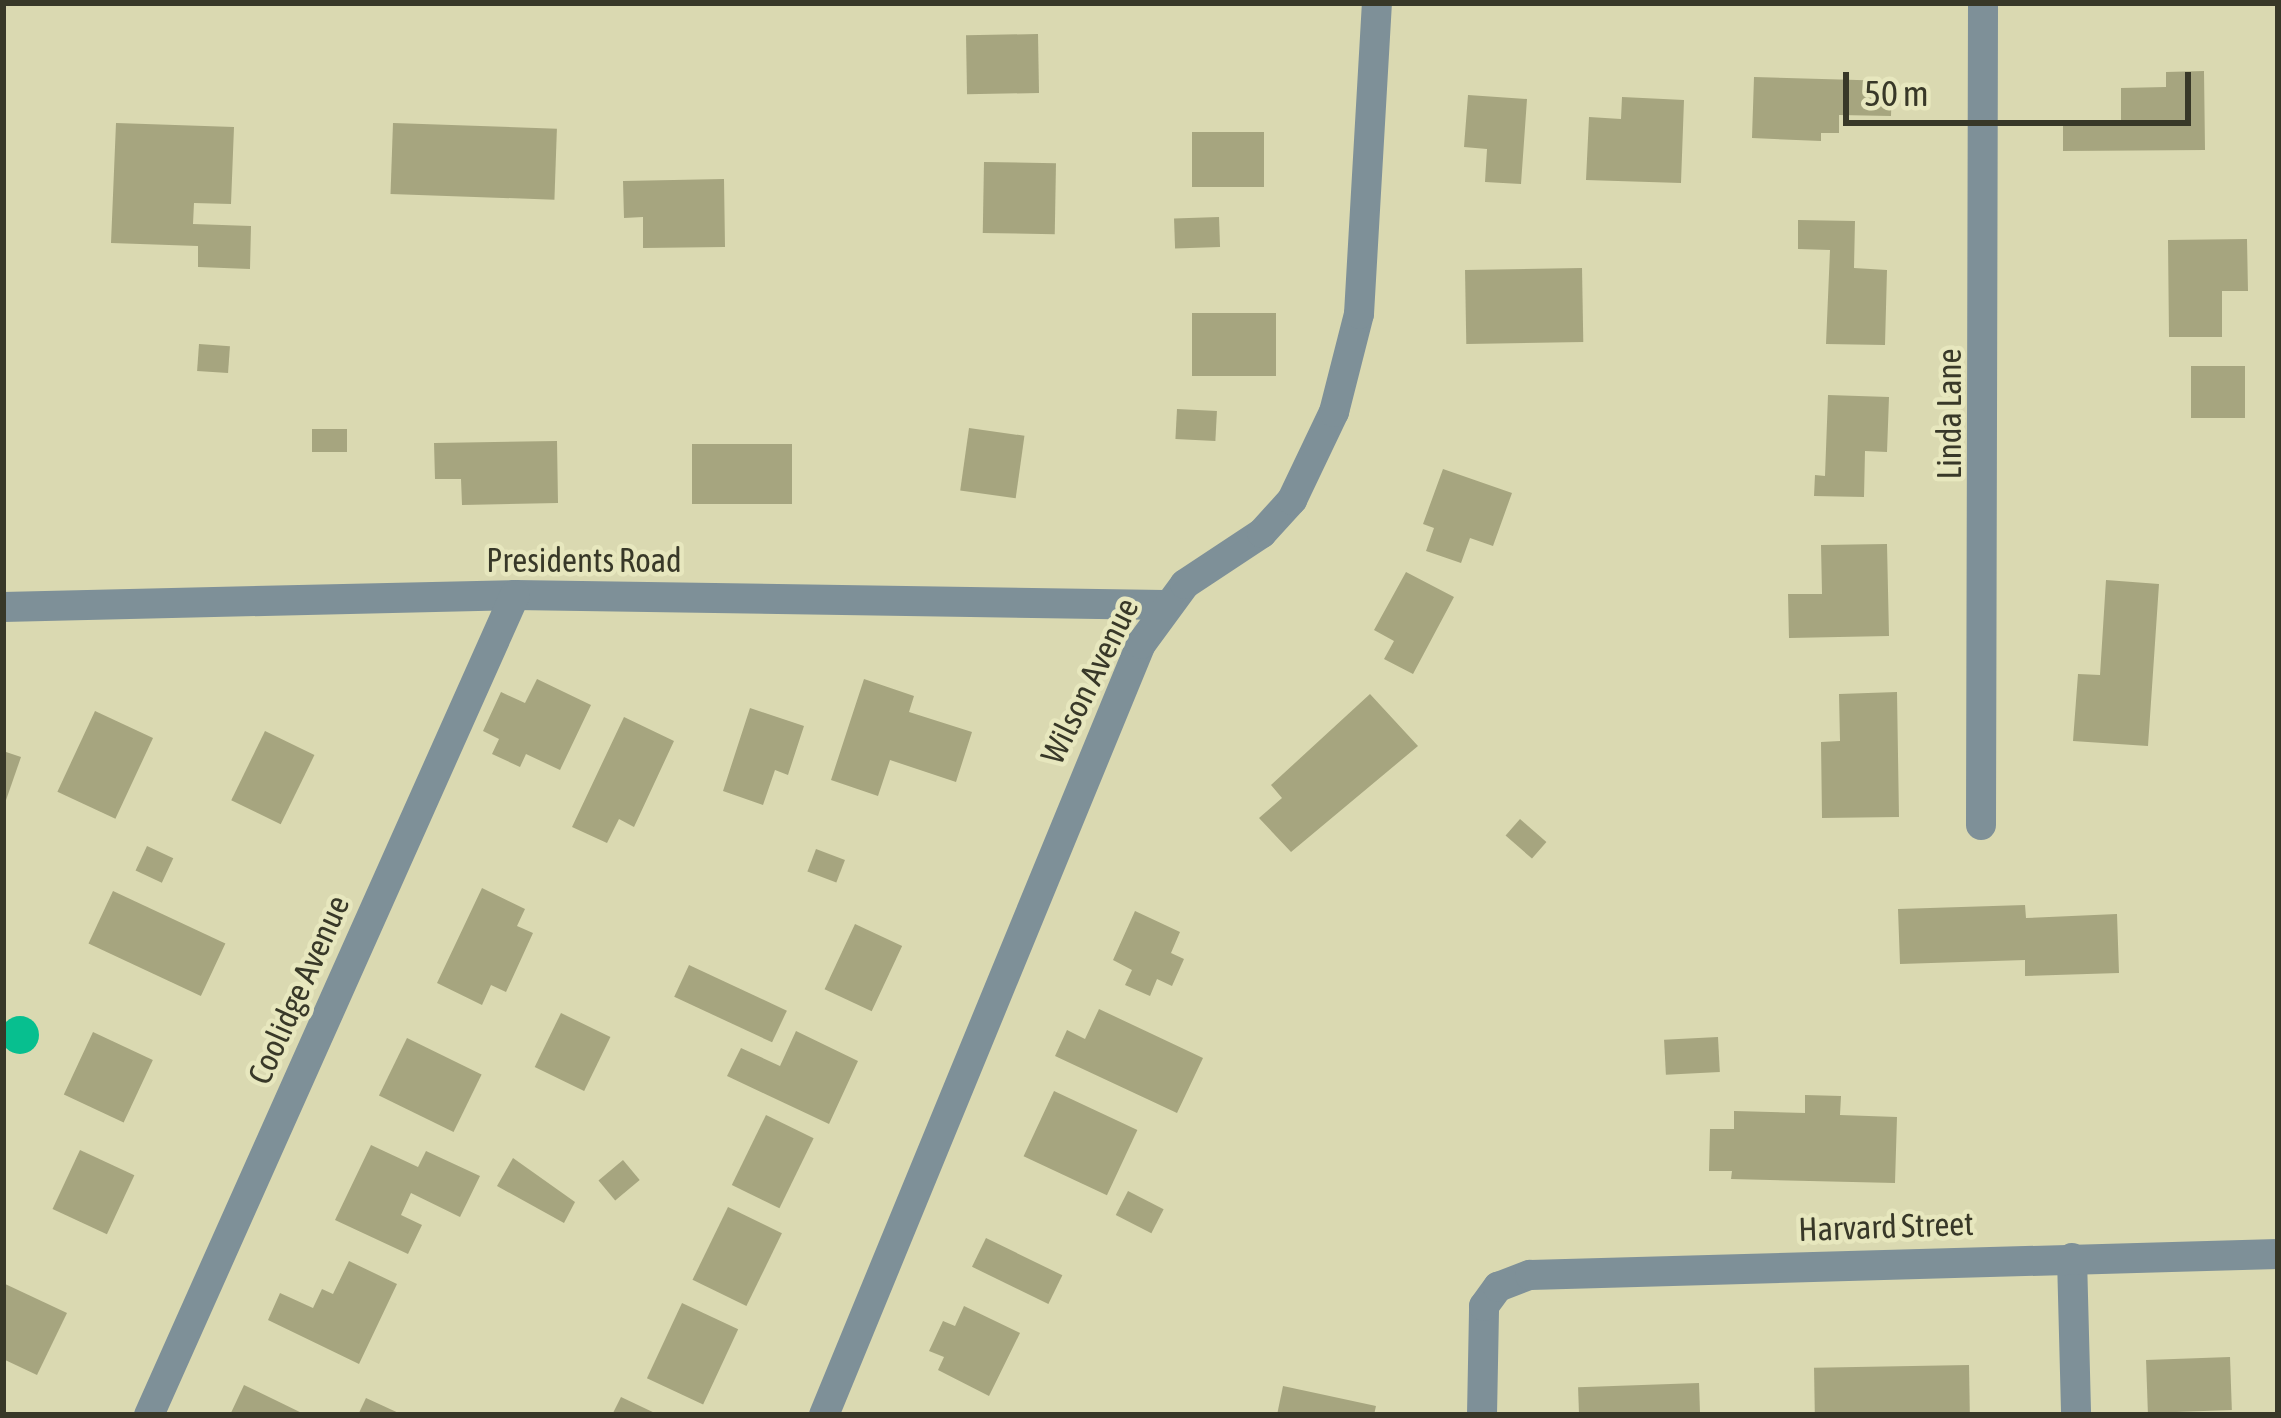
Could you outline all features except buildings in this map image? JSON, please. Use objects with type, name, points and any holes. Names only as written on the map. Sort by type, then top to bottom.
[{"type":"street","name":"Wilson Avenue","points":[[824,1415],[1117,692],[1164,605],[1262,533],[1292,500],[1334,412],[1359,314],[1377,3]]},
{"type":"street","name":"Linda Lane","points":[[1981,825],[1983,3]]},
{"type":"street","name":"Presidents Road","points":[[3,607],[515,595],[1164,605]]},
{"type":"street","name":"Coolidge Avenue","points":[[149,1415],[515,595]]},
{"type":"street","name":"Harvard Street","points":[[1482,1415],[1481,1325],[1498,1287],[1551,1272],[2278,1254]]},
{"type":"street","points":[[2072,1258],[2076,1415]]},
{"type":"shaded area","points":[[20,1016],[34,1021],[39,1035],[34,1049],[20,1054],[6,1049],[1,1035],[6,1021]]}]
